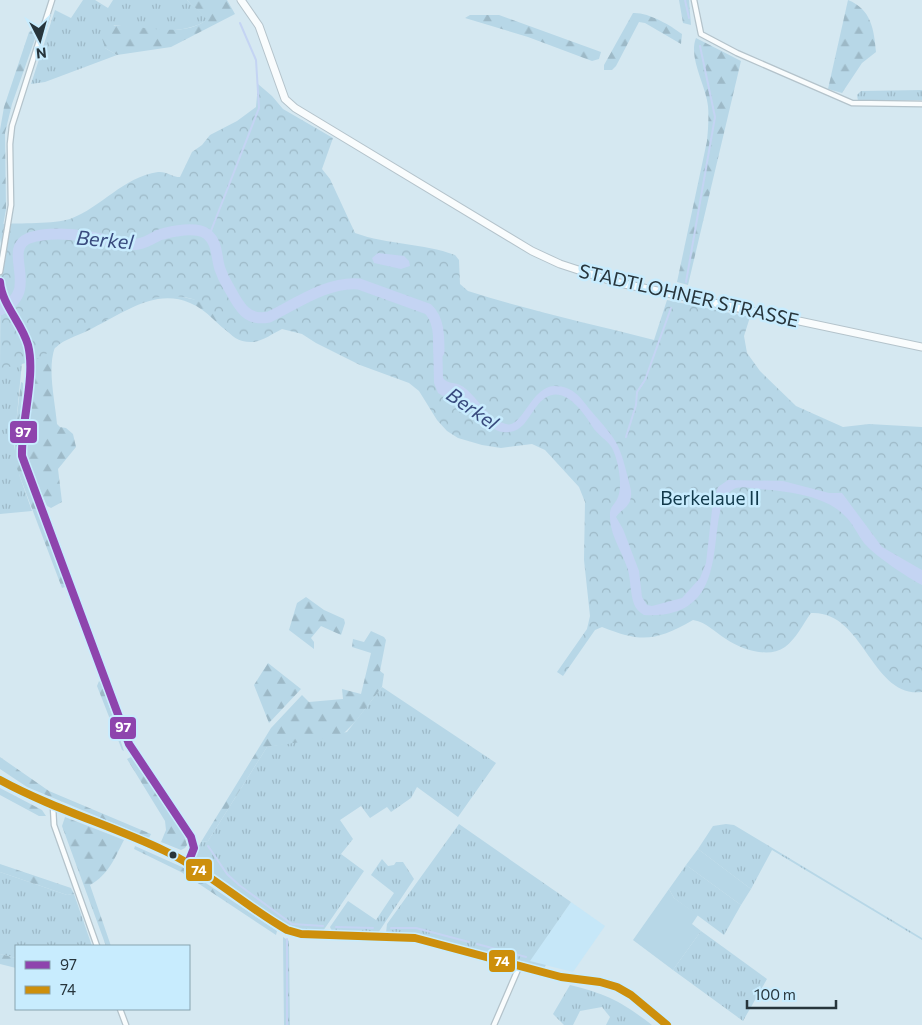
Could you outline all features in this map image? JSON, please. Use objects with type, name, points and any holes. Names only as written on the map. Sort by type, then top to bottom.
[{"type":"street","points":[[0,272],[11,205],[10,144],[12,126],[52,0]]},
{"type":"street","name":"STADTLOHNER STRASSE","points":[[241,0],[259,26],[285,99],[304,115],[532,251],[580,272],[615,282],[922,347]]},
{"type":"street","points":[[694,0],[701,34],[772,69],[852,103],[922,104]]},
{"type":"street","points":[[0,282],[3,297],[16,318],[28,344],[30,357],[21,436],[22,456],[129,744],[138,761],[191,837],[194,848],[188,863]]},
{"type":"street","points":[[0,776],[13,787]]},
{"type":"street","points":[[0,780],[53,807],[165,851],[188,863],[287,930],[302,934],[415,938],[519,967],[617,987],[631,995],[667,1025]]},
{"type":"street","points":[[53,807],[54,825],[97,945]]},
{"type":"street","points":[[494,1025],[519,967]]},
{"type":"street","points":[[120,1010],[126,1025]]},
{"type":"shaded area","points":[[571,902],[605,926],[573,972],[529,961]]},
{"type":"green space","points":[[83,0],[95,0],[108,8],[113,0],[187,0],[208,19],[199,25],[176,30],[150,30],[114,25],[105,48],[117,55],[45,82],[31,84],[55,10],[71,18]]},
{"type":"green space","points":[[187,0],[227,0],[235,14],[171,47],[117,55],[105,48],[101,35],[105,26],[117,25],[172,30],[185,29],[207,19]]},
{"type":"green space","points":[[679,0],[689,0],[691,25],[683,23]]},
{"type":"green space","points":[[848,0],[862,9],[870,21],[876,52],[862,63],[842,93],[828,89]]},
{"type":"green space","points":[[633,13],[639,13],[659,20],[682,34],[681,44],[645,23],[639,22],[616,66],[612,70],[604,70],[604,65]]},
{"type":"green space","points":[[470,15],[499,15],[601,52],[599,59],[592,61],[528,37],[465,18]]},
{"type":"green space","points":[[34,29],[37,33],[12,104],[5,133],[6,209],[0,243],[0,130],[4,107],[29,32]]},
{"type":"green space","points":[[696,38],[741,61],[688,285],[677,282],[707,141],[708,124],[707,98],[694,54]]},
{"type":"green space","name":"Berkelaue II","points":[[258,84],[283,109],[333,138],[322,169],[330,179],[355,233],[380,240],[431,248],[455,255],[459,260],[460,284],[468,291],[538,311],[654,340],[667,300],[750,317],[744,336],[747,353],[760,371],[796,406],[843,427],[869,424],[922,427],[922,692],[905,690],[891,682],[878,669],[856,638],[844,625],[829,616],[811,613],[789,644],[778,651],[771,652],[755,651],[739,646],[707,625],[693,620],[669,632],[649,637],[628,636],[602,627],[595,630],[563,676],[557,672],[587,629],[590,616],[584,560],[585,502],[579,487],[545,450],[532,444],[501,448],[458,438],[447,431],[437,420],[419,391],[409,383],[360,365],[302,334],[282,329],[254,342],[237,339],[225,329],[203,304],[190,298],[160,297],[146,300],[63,341],[49,352],[34,360],[0,368],[1,224],[63,221],[82,214],[123,186],[145,175],[161,172],[180,177],[192,152],[202,145],[210,135],[237,121],[256,107]]},
{"type":"green space","points":[[922,90],[922,100],[858,101],[857,95],[861,91]]},
{"type":"green space","points":[[150,290],[206,302],[233,335],[196,306],[177,299],[164,298],[140,304],[55,347],[52,365],[52,385],[57,424],[73,434],[76,447],[58,469],[62,502],[51,508],[47,506],[28,462],[26,452],[35,352]]},
{"type":"green space","points":[[22,362],[14,446],[20,477],[32,511],[0,514],[0,366]]},
{"type":"green space","points":[[21,382],[23,383],[23,388],[17,443],[18,458],[65,583],[65,587],[62,588],[14,457]]},
{"type":"green space","points":[[306,597],[324,610],[344,619],[345,623],[341,635],[321,626],[311,638],[314,642],[314,649],[289,630],[297,603]]},
{"type":"green space","points":[[371,631],[384,637],[386,640],[380,671],[384,674],[382,687],[355,722],[341,736],[267,747],[208,841],[201,842],[271,728],[302,695],[309,702],[343,699],[342,689],[361,694],[371,653],[352,647],[353,639],[364,642]]},
{"type":"green space","points":[[268,663],[301,689],[269,723],[254,685]]},
{"type":"green space","points":[[99,681],[102,684],[124,751],[97,686]]},
{"type":"green space","points":[[382,687],[496,763],[458,817],[417,787],[411,798],[391,812],[387,807],[370,818],[361,806],[340,820],[353,839],[341,854],[364,871],[323,931],[303,933],[290,929],[195,866],[194,856],[201,842],[208,841],[267,747],[347,732]]},
{"type":"green space","points":[[0,757],[49,791],[151,834],[149,838],[27,787],[0,769]]},
{"type":"green space","points":[[131,757],[184,835],[187,845],[185,848],[181,850],[161,842],[166,830],[165,821],[127,759]]},
{"type":"green space","points":[[0,788],[42,810],[46,816],[39,816],[0,795]]},
{"type":"green space","points":[[65,817],[124,840],[106,871],[97,881],[90,885],[111,945],[106,945],[62,826]]},
{"type":"green space","points":[[459,824],[571,902],[530,961],[546,965],[541,972],[425,938],[387,935],[387,924]]},
{"type":"green space","points":[[734,825],[922,938],[922,940],[772,850],[751,889],[698,849],[713,826]]},
{"type":"green space","points":[[135,846],[182,867],[277,931],[276,935],[181,872],[134,849]]},
{"type":"green space","points":[[698,849],[751,889],[741,905],[686,865]]},
{"type":"green space","points":[[382,859],[388,866],[394,865],[396,862],[403,862],[414,879],[378,933],[373,935],[333,934],[330,927],[348,901],[376,920],[394,893],[371,875]]},
{"type":"green space","points":[[0,864],[71,888],[74,894],[67,895],[0,872]]},
{"type":"green space","points":[[686,865],[741,905],[724,935],[674,898],[669,889]]},
{"type":"green space","points":[[0,872],[67,895],[74,894],[92,945],[15,945],[15,958],[0,954]]},
{"type":"green space","points":[[669,889],[674,898],[698,915],[692,924],[701,931],[673,970],[633,940]]},
{"type":"green space","points":[[701,931],[767,979],[743,1021],[673,970]]},
{"type":"green space","points":[[283,937],[289,941],[290,1025],[284,1025]]},
{"type":"green space","points":[[0,954],[15,958],[15,968],[0,964]]},
{"type":"green space","points":[[570,985],[614,1000],[632,1010],[652,1025],[606,1025],[610,1017],[602,1007],[580,1011],[573,1025],[564,1025],[553,1014]]},
{"type":"water","points":[[378,253],[404,256],[409,261],[410,266],[401,269],[374,263],[372,258]]},
{"type":"water","points":[[433,338],[442,339],[443,378],[466,389],[487,412],[499,421],[512,424],[539,393],[546,388],[554,386],[567,388],[577,394],[606,429],[619,448],[631,492],[629,503],[616,517],[623,529],[639,571],[642,597],[647,605],[652,606],[682,598],[700,578],[706,563],[713,501],[718,487],[728,480],[783,481],[829,493],[842,493],[882,547],[922,570],[922,585],[875,554],[864,543],[847,518],[836,508],[804,495],[739,487],[725,498],[719,515],[713,559],[707,581],[696,600],[675,612],[644,615],[634,604],[628,570],[610,521],[610,511],[618,497],[620,479],[618,465],[610,445],[594,429],[582,411],[561,395],[545,398],[520,428],[510,432],[503,432],[491,427],[460,396],[453,393],[443,396],[438,393],[434,383]]},
{"type":"waterway","points":[[685,0],[689,18]]},
{"type":"waterway","points":[[209,236],[259,108],[256,60],[240,23]]},
{"type":"waterway","points":[[686,282],[715,117],[700,46]]},
{"type":"waterway","name":"Berkel","points":[[0,310],[12,302],[19,292],[18,252],[21,244],[29,238],[51,234],[68,234],[132,245],[144,243],[159,235],[170,232],[197,230],[211,238],[224,278],[235,299],[248,314],[254,317],[269,317],[313,294],[336,286],[359,284],[428,309],[436,323],[439,352]]},
{"type":"waterway","points":[[626,437],[636,405],[637,392],[645,380],[671,308]]},
{"type":"waterway","points":[[208,846],[227,874],[292,924],[323,926]]},
{"type":"waterway","points":[[336,927],[373,928]]},
{"type":"waterway","points":[[391,928],[416,928],[469,942]]},
{"type":"waterway","points":[[287,939],[287,1025]]},
{"type":"waterway","points":[[477,944],[526,957]]},
{"type":"transit line","name":"97","points":[[0,282],[4,298],[25,337],[30,357],[22,456],[129,744],[191,837],[194,848],[188,863]]},
{"type":"transit line","name":"74","points":[[0,780],[41,800],[145,842],[181,859],[287,930],[301,934],[415,938],[561,977],[600,982],[617,987],[631,995],[667,1025]]}]
